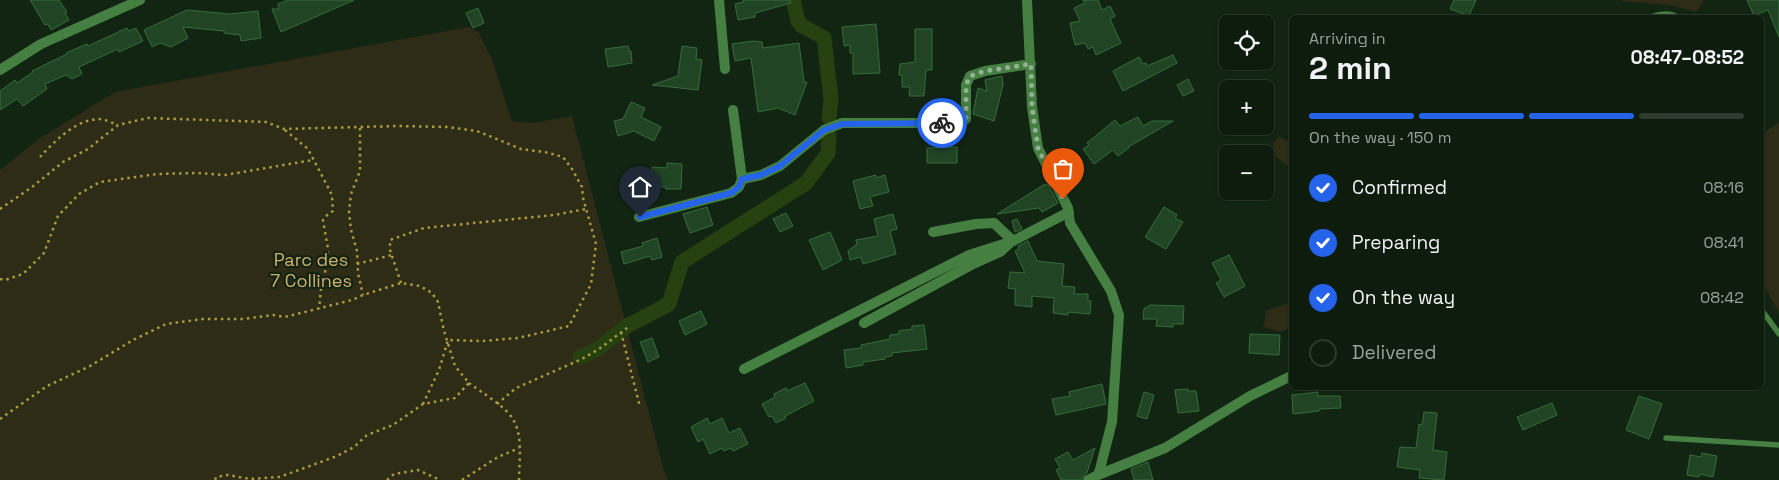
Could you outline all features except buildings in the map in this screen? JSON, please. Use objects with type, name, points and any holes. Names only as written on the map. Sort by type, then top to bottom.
[{"type":"street","points":[[0,70],[41,44],[137,0]]},
{"type":"street","points":[[719,0],[725,69]]},
{"type":"street","points":[[1027,0],[1032,107],[1038,148],[1068,208],[1070,223],[1111,291],[1119,315],[1112,422],[1098,475]]},
{"type":"street","points":[[742,179],[761,175],[780,166],[824,130],[842,124],[961,123],[966,119],[966,85],[970,76],[985,71],[1031,64]]},
{"type":"street","points":[[640,217],[731,193],[739,187],[742,179],[733,110]]},
{"type":"street","points":[[744,369],[969,255],[1013,240],[1069,212]]},
{"type":"street","points":[[933,232],[976,224],[994,223],[1013,240]]},
{"type":"street","points":[[864,323],[971,265],[1000,252],[1013,240]]},
{"type":"street","points":[[1088,480],[1165,448],[1250,396],[1289,377]]},
{"type":"lane","points":[[1656,15],[1675,15]]},
{"type":"lane","points":[[1764,313],[1779,334]]},
{"type":"lane","points":[[1666,438],[1779,445]]},
{"type":"path","points":[[0,209],[32,187],[63,162],[88,149],[118,125],[148,118],[266,122],[284,130],[308,150],[332,194],[333,211],[322,220],[328,249],[328,264],[325,270],[326,278],[321,289],[319,310]]},
{"type":"path","points":[[40,157],[58,137],[81,124],[100,119],[118,125]]},
{"type":"path","points":[[284,130],[407,126],[447,127],[477,131],[521,148],[563,157],[582,187],[582,198],[596,244],[591,284],[569,326],[518,338],[482,341],[448,340]]},
{"type":"path","points":[[360,128],[360,171],[351,194],[349,212],[363,295]]},
{"type":"path","points":[[0,279],[5,280],[23,274],[44,253],[58,216],[79,194],[100,182],[157,174],[198,173],[225,176],[313,160]]},
{"type":"path","points":[[401,284],[390,250],[390,240],[424,228],[554,215],[586,209]]},
{"type":"path","points":[[357,264],[392,255]]},
{"type":"path","points":[[0,419],[47,386],[90,366],[133,340],[166,324],[203,318],[243,319],[273,315],[286,317],[319,310],[401,284],[420,286],[432,293],[438,302],[444,331],[455,366],[469,383],[497,404],[514,420],[519,439],[519,480]]},
{"type":"path","points":[[497,404],[516,388],[582,359],[627,328]]},
{"type":"path","points":[[620,332],[640,407]]},
{"type":"path","points":[[423,404],[439,370],[448,340]]},
{"type":"path","points":[[215,480],[216,477],[228,475],[250,480],[279,477],[337,456],[354,447],[367,435],[393,425],[423,404],[454,398],[469,383]]},
{"type":"path","points":[[462,480],[498,457],[519,448]]},
{"type":"path","points":[[387,480],[394,474],[418,470],[440,480]]},
{"type":"path","points":[[281,480],[286,474]]},
{"type":"green space","points":[[1621,0],[1704,0],[1696,12],[1669,5]]},
{"type":"green space","name":"Parc des 7 Collines","points":[[469,27],[479,33],[492,59],[512,121],[532,123],[572,116],[664,471],[668,480],[0,480],[0,170],[40,138],[115,92]]},
{"type":"green space","points":[[1779,122],[1779,313],[1764,286],[1764,133]]},
{"type":"green space","points":[[1279,137],[1289,141],[1289,166],[1275,156],[1273,145]]},
{"type":"green space","points":[[1289,303],[1289,328],[1281,332],[1263,327],[1266,311]]},
{"type":"waterway","points":[[793,0],[798,21],[801,25],[824,38],[831,99],[829,118]]},
{"type":"waterway","points":[[580,357],[598,349],[627,326],[669,304],[682,262],[806,183],[828,153],[829,135]]},
{"type":"way so far","points":[[942,123],[961,123],[966,119],[966,85],[970,76],[985,71],[1031,64],[1032,107],[1038,148],[1063,199]]},
{"type":"route","points":[[640,217],[731,193],[739,187],[742,179],[761,175],[780,166],[824,130],[842,124],[942,123]]}]
